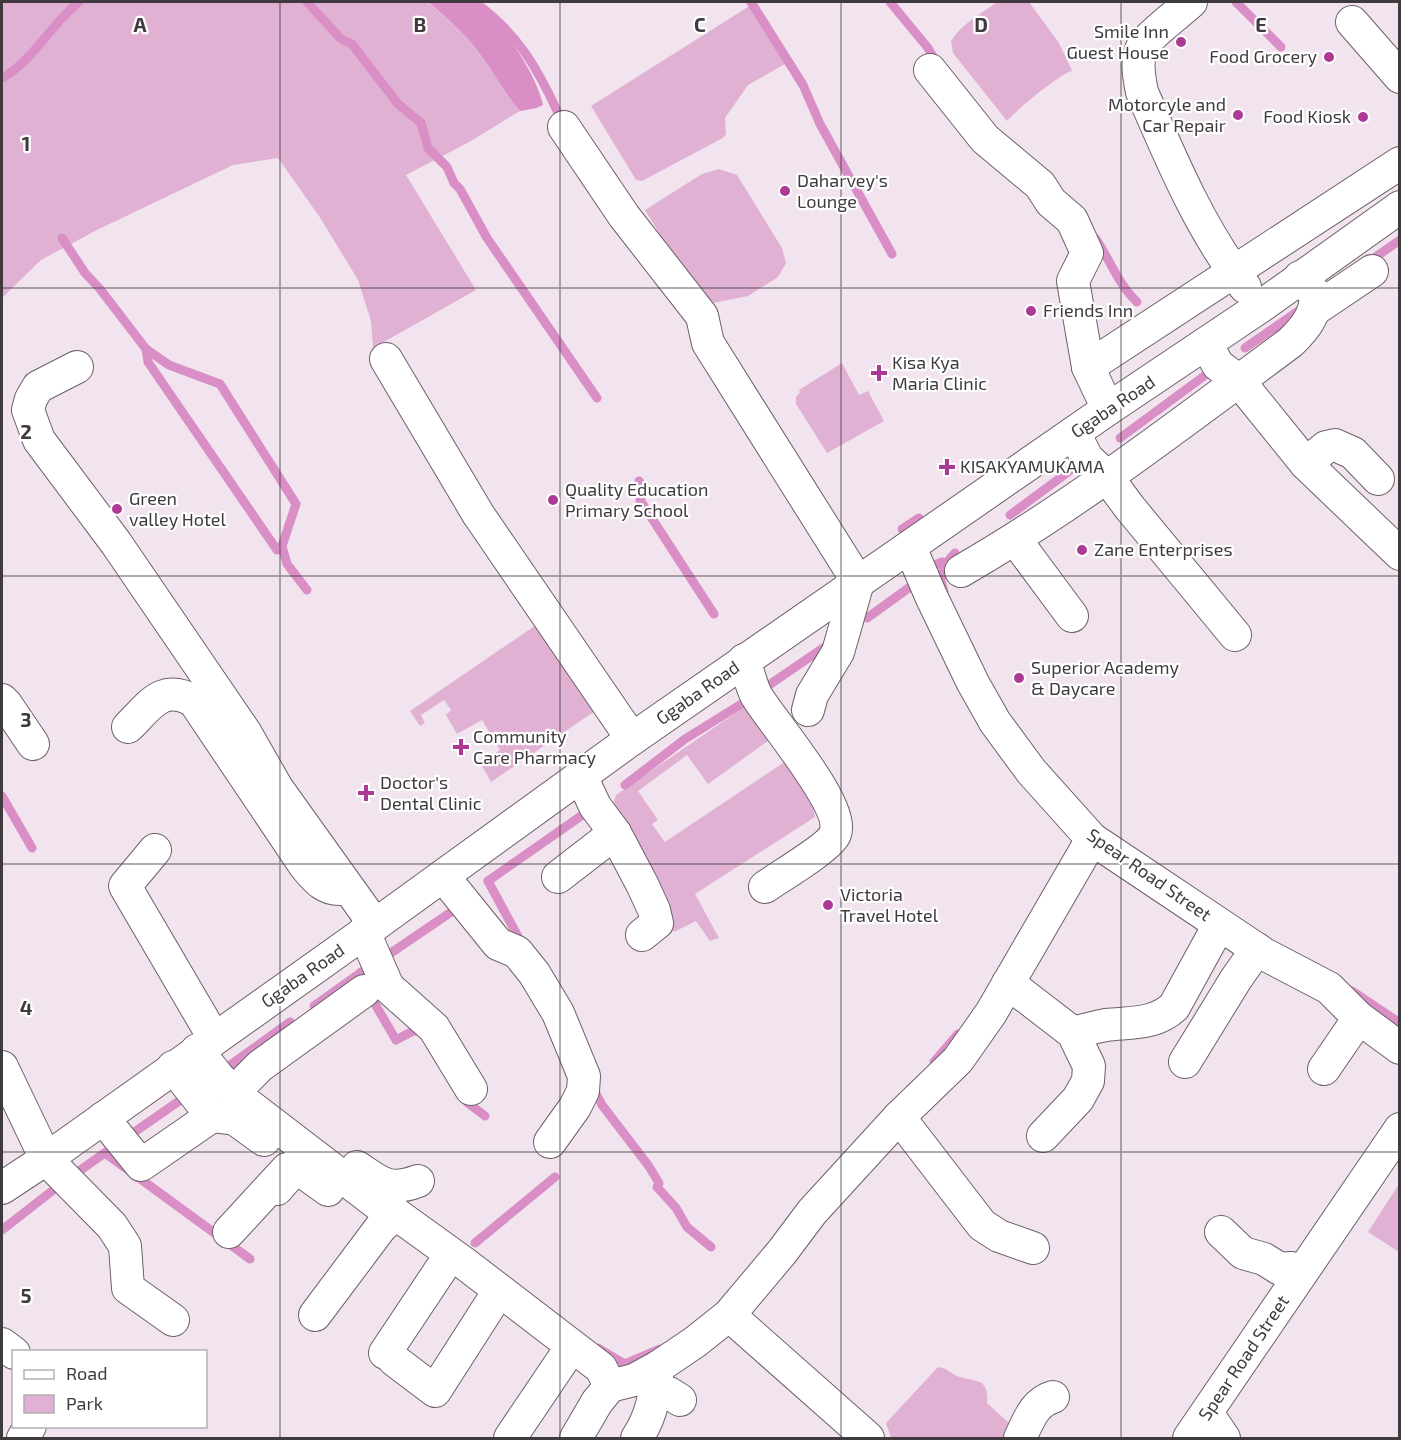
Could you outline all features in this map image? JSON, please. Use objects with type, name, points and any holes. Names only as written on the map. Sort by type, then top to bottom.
[{"type":"street","points":[[1191,2],[1144,44],[1140,55],[1139,76],[1142,92],[1191,200],[1232,271],[1260,307]]},
{"type":"street","points":[[1352,22],[1400,77]]},
{"type":"street","points":[[930,70],[985,139],[1040,185],[1051,202],[1072,220],[1087,253],[1073,281],[1088,367],[1108,409]]},
{"type":"street","points":[[564,127],[624,216],[702,316],[708,343],[858,582],[838,652],[812,695],[808,710]]},
{"type":"street","points":[[1088,367],[1400,163]]},
{"type":"street","name":"Ggaba Road","points":[[2,1188],[370,929],[744,660],[1074,432],[1260,307],[1400,207]]},
{"type":"street","points":[[1314,310],[1372,271]]},
{"type":"street","points":[[961,571],[1015,539],[1107,477],[1291,342],[1302,330],[1314,310],[1316,295],[1300,277]]},
{"type":"street","points":[[1206,344],[1218,365],[1238,380],[1306,464],[1400,554]]},
{"type":"street","points":[[386,360],[478,514],[632,739]]},
{"type":"street","points":[[77,367],[38,387],[31,399],[28,410],[39,440],[116,543],[245,732],[277,788],[348,888],[370,929],[388,987],[434,1028],[471,1089]]},
{"type":"street","points":[[1074,432],[1087,458],[1107,477],[1235,635]]},
{"type":"street","points":[[1306,464],[1326,447],[1335,445],[1353,453],[1378,479]]},
{"type":"street","points":[[1015,539],[1072,616]]},
{"type":"street","name":"Spear Road Street","points":[[910,547],[973,683],[995,722],[1032,771],[1092,839],[1257,950],[1329,988],[1359,1018],[1400,1048]]},
{"type":"street","points":[[744,660],[756,694],[791,742],[833,810],[836,828],[829,843],[765,887]]},
{"type":"street","points":[[128,727],[160,696],[177,693],[194,701],[305,866],[321,884],[330,888],[348,888]]},
{"type":"street","points":[[2,700],[33,744]]},
{"type":"street","points":[[581,776],[594,806],[615,833],[656,916],[657,923],[642,935]]},
{"type":"street","points":[[558,877],[615,833]]},
{"type":"street","points":[[637,1438],[647,1424],[665,1386],[695,1342],[729,1315],[813,1212],[899,1117],[958,1060],[991,1013],[1092,839]]},
{"type":"street","points":[[155,850],[125,886],[195,1052],[212,1116]]},
{"type":"street","points":[[443,876],[498,944],[517,952],[534,974],[558,1013],[584,1076],[583,1091],[575,1107],[550,1142]]},
{"type":"street","points":[[1073,1033],[1105,1026],[1145,1022],[1165,1015],[1174,1007],[1219,925]]},
{"type":"street","points":[[1185,1062],[1236,979],[1257,950]]},
{"type":"street","points":[[1008,983],[1073,1033],[1089,1066],[1088,1081],[1078,1099],[1043,1136]]},
{"type":"street","points":[[284,989],[313,1027]]},
{"type":"street","points":[[238,1095],[241,1085],[260,1066],[364,991]]},
{"type":"street","points":[[1324,1069],[1359,1018]]},
{"type":"street","points":[[195,1052],[286,1142],[294,1161],[229,1232]]},
{"type":"street","points":[[2,1067],[46,1159],[112,1226],[125,1246],[128,1288],[173,1320]]},
{"type":"street","points":[[103,1118],[141,1165],[212,1116],[236,1119],[286,1142],[379,1204],[388,1221],[441,1269],[566,1355],[572,1365],[605,1377],[665,1386]]},
{"type":"street","points":[[899,1117],[982,1226],[999,1236],[1034,1248]]},
{"type":"street","name":"Spear Road Street","points":[[1189,1438],[1216,1426],[1299,1276],[1400,1129]]},
{"type":"street","points":[[286,1142],[316,1138],[380,1183],[393,1187],[418,1181]]},
{"type":"street","points":[[277,1189],[296,1167],[464,1263],[605,1377]]},
{"type":"street","points":[[315,1315],[388,1221]]},
{"type":"street","points":[[1221,1232],[1243,1252],[1264,1259],[1280,1269],[1291,1268],[1299,1276]]},
{"type":"street","points":[[441,1269],[390,1356],[435,1391],[492,1302]]},
{"type":"street","points":[[729,1315],[868,1438]]},
{"type":"street","points":[[510,1438],[566,1355]]},
{"type":"street","points":[[576,1438],[597,1402],[605,1377]]},
{"type":"street","points":[[1020,1438],[1035,1408],[1044,1399],[1053,1396]]},
{"type":"green space","points":[[2,2],[427,2],[468,40],[520,111],[471,141],[406,175],[476,290],[373,348],[371,321],[358,280],[319,216],[278,158],[233,165],[97,230],[41,260],[2,298]]},
{"type":"green space","points":[[997,2],[1029,2],[1059,43],[1072,71],[1038,93],[1007,121],[953,53],[951,41],[966,24]]},
{"type":"green space","points":[[751,5],[785,64],[748,85],[725,118],[726,134],[723,138],[642,181],[636,180],[591,106]]},
{"type":"green space","points":[[719,169],[737,175],[782,248],[786,263],[778,277],[748,296],[703,305],[645,210],[702,174]]},
{"type":"green space","points":[[842,363],[859,395],[868,391],[884,421],[827,453],[796,404],[796,397],[799,390]]},
{"type":"green space","points":[[542,621],[598,709],[491,782],[480,762],[500,750],[482,720],[457,734],[446,715],[451,710],[444,700],[421,715],[425,723],[420,726],[410,711]]},
{"type":"green space","points":[[750,703],[772,738],[708,784],[687,755],[638,791],[658,820],[652,824],[665,842],[786,761],[813,805],[815,817],[695,894],[719,938],[710,941],[696,921],[674,932],[664,920],[612,807],[616,795]]},
{"type":"green space","points":[[1399,1184],[1399,1252],[1368,1232]]},
{"type":"green space","points":[[938,1367],[957,1376],[981,1382],[986,1389],[987,1403],[1021,1434],[1017,1438],[891,1438],[886,1423]]},
{"type":"shaded area","points":[[428,2],[469,2],[492,18],[525,62],[540,93],[543,105],[520,111],[468,40]]},
{"type":"waterway","points":[[2,78],[23,62],[79,2]]},
{"type":"waterway","points":[[307,2],[341,39],[352,44],[398,104],[421,123],[428,148],[447,167],[487,238],[597,398]]},
{"type":"waterway","points":[[474,2],[502,25],[524,51],[542,80],[558,113],[565,121]]},
{"type":"waterway","points":[[751,2],[803,85],[820,124],[892,254]]},
{"type":"waterway","points":[[890,2],[928,48],[937,64]]},
{"type":"waterway","points":[[1236,2],[1281,47]]},
{"type":"waterway","points":[[62,238],[85,273],[146,349],[169,365],[220,384],[296,504],[282,546],[287,564],[307,590]]},
{"type":"waterway","points":[[1096,239],[1119,280],[1137,302]]},
{"type":"waterway","points":[[1367,263],[1400,240]]},
{"type":"waterway","points":[[1245,348],[1304,307]]},
{"type":"waterway","points":[[146,349],[148,362],[277,550]]},
{"type":"waterway","points":[[1120,438],[1215,368]]},
{"type":"waterway","points":[[1010,515],[1083,461]]},
{"type":"waterway","points":[[639,481],[645,490],[640,500],[714,614]]},
{"type":"waterway","points":[[902,529],[919,518]]},
{"type":"waterway","points":[[935,565],[942,562],[944,566],[955,553]]},
{"type":"waterway","points":[[944,566],[941,580],[944,592]]},
{"type":"waterway","points":[[867,618],[917,582]]},
{"type":"waterway","points":[[769,685],[829,644]]},
{"type":"waterway","points":[[625,785],[685,739],[751,698]]},
{"type":"waterway","points":[[2,796],[32,848]]},
{"type":"waterway","points":[[492,878],[488,881],[591,809]]},
{"type":"waterway","points":[[488,881],[522,944]]},
{"type":"waterway","points":[[385,957],[460,906]]},
{"type":"waterway","points":[[314,1006],[366,969]]},
{"type":"waterway","points":[[361,972],[375,1004],[396,1040],[413,1031],[424,1033]]},
{"type":"waterway","points":[[1352,991],[1400,1023]]},
{"type":"waterway","points":[[229,1066],[290,1022]]},
{"type":"waterway","points":[[934,1062],[958,1034]]},
{"type":"waterway","points":[[593,1088],[602,1105],[648,1165],[659,1183],[657,1187],[676,1208],[687,1227],[711,1247]]},
{"type":"waterway","points":[[463,1095],[468,1103],[485,1116]]},
{"type":"waterway","points":[[133,1133],[182,1099]]},
{"type":"waterway","points":[[72,1176],[109,1150]]},
{"type":"waterway","points":[[105,1153],[250,1259]]},
{"type":"waterway","points":[[475,1243],[555,1177]]},
{"type":"waterway","points":[[2,1230],[52,1191]]},
{"type":"waterway","points":[[598,1348],[625,1364],[660,1349]]},
{"type":"place","name":"Smile Inn Guest House","points":[[1181,42]]},
{"type":"place","name":"Food Grocery","points":[[1329,57]]},
{"type":"place","name":"Motorcyle and Car Repair","points":[[1238,115]]},
{"type":"place","name":"Food Kiosk","points":[[1363,117]]},
{"type":"place","name":"Daharvey's Lounge","points":[[785,191]]},
{"type":"place","name":"Friends Inn","points":[[1031,311]]},
{"type":"place","name":"Kisa Kya Maria Clinic","points":[[879,373]]},
{"type":"place","name":"KISAKYAMUKAMA","points":[[947,467]]},
{"type":"place","name":"Quality Education Primary School","points":[[553,500]]},
{"type":"place","name":"Green valley Hotel","points":[[117,509]]},
{"type":"place","name":"Zane Enterprises","points":[[1082,550]]},
{"type":"place","name":"Superior Academy & Daycare","points":[[1019,678]]},
{"type":"place","name":"Community Care Pharmacy","points":[[461,747]]},
{"type":"place","name":"Doctor's Dental Clinic","points":[[366,793]]},
{"type":"place","name":"Victoria Travel Hotel","points":[[828,905]]}]
